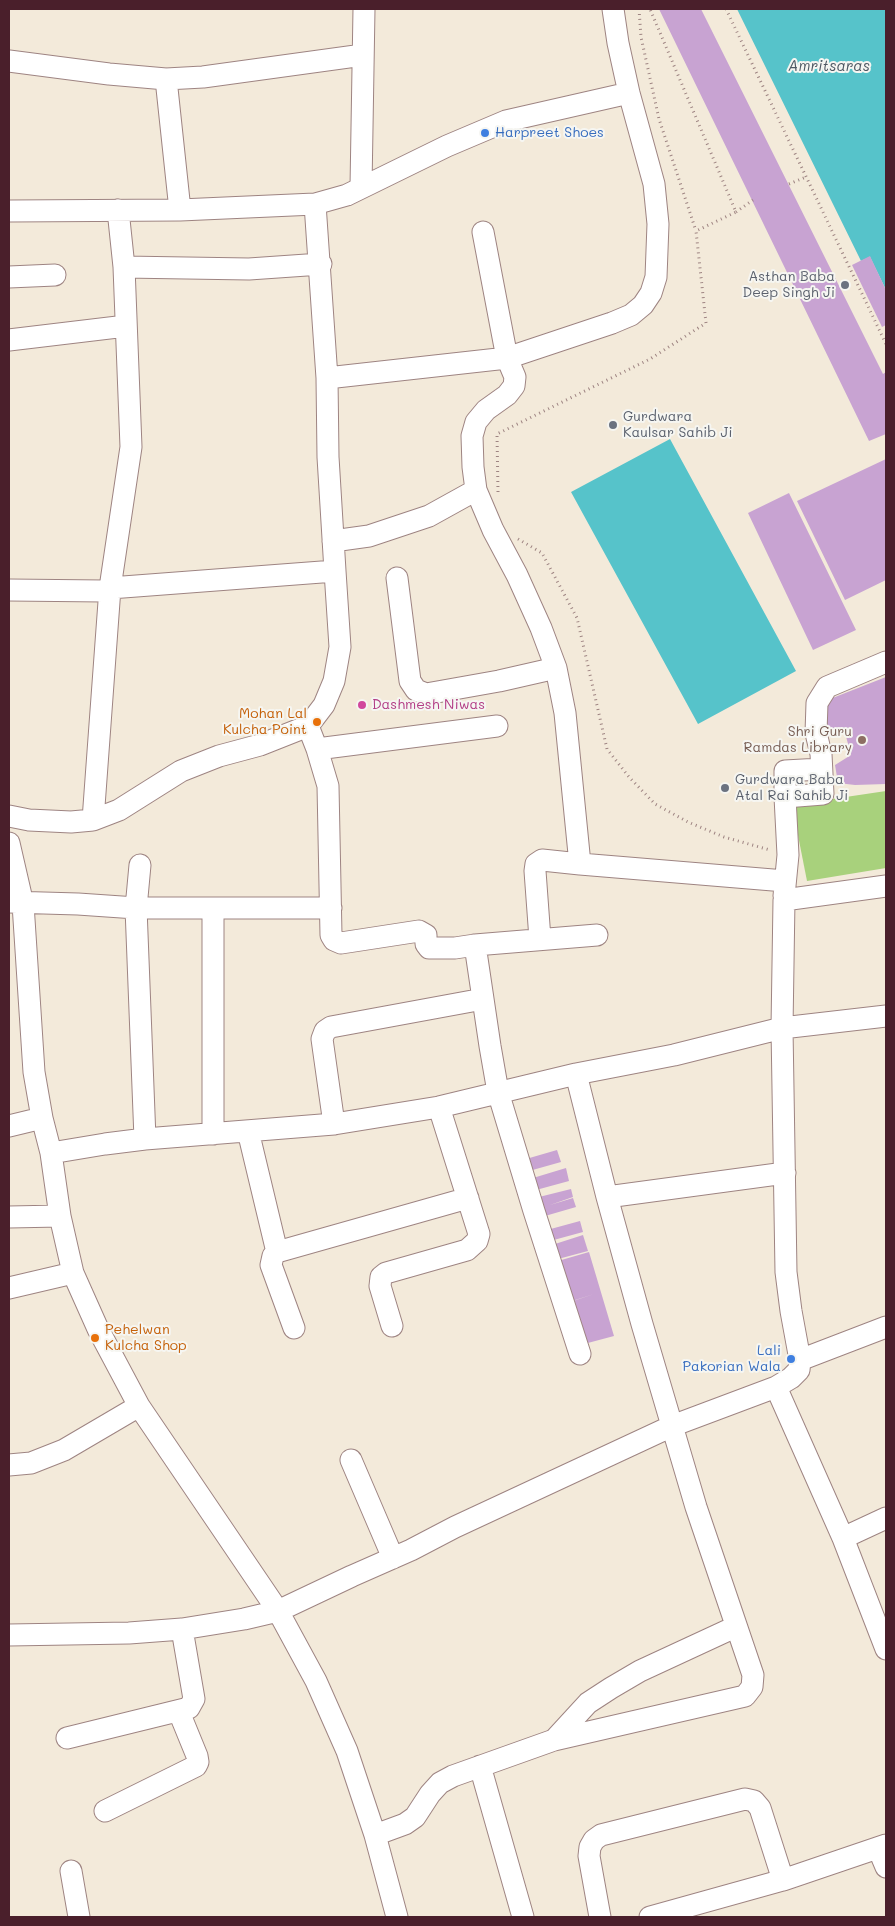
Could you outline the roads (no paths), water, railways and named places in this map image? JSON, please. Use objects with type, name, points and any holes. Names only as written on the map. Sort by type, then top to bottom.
[{"type":"street","points":[[362,187],[364,9]]},
{"type":"street","points":[[327,378],[507,358],[612,323],[631,315],[643,305],[651,293],[656,277],[658,233],[654,192],[629,93],[613,9]]},
{"type":"street","points":[[9,61],[108,74],[166,79],[203,77],[363,55],[364,58]]},
{"type":"street","points":[[166,79],[180,210]]},
{"type":"street","points":[[9,210],[180,210],[315,204],[336,200],[447,146],[506,121],[629,93]]},
{"type":"street","points":[[9,816],[46,821],[71,822],[93,820],[119,810],[181,771],[219,756],[260,745],[308,726],[324,705],[334,681],[340,647],[328,457],[327,378],[321,264],[315,204]]},
{"type":"street","points":[[93,820],[110,588],[131,447],[124,267],[118,210]]},
{"type":"street","points":[[483,232],[507,358],[515,377],[514,386],[507,396],[486,410],[476,422],[472,436],[472,468],[476,490],[493,530],[517,575],[541,628],[556,668],[565,714],[580,864]]},
{"type":"street","points":[[124,267],[249,269],[321,264]]},
{"type":"street","points":[[9,277],[55,275]]},
{"type":"street","points":[[9,340],[126,326]]},
{"type":"street","points":[[333,541],[369,536],[421,519],[476,490]]},
{"type":"street","points":[[9,590],[104,591],[110,588],[335,571]]},
{"type":"street","points":[[397,578],[410,681],[416,690],[426,694],[499,681],[556,668]]},
{"type":"street","points":[[9,1635],[129,1633],[182,1629],[244,1619],[278,1611],[672,1426],[776,1387],[791,1378],[799,1370],[800,1360],[786,1272],[782,1028],[785,891],[788,855],[785,797],[822,794],[820,754],[816,733],[817,703],[827,687],[886,662]]},
{"type":"street","points":[[308,726],[328,786],[331,935],[334,940],[340,943],[420,930],[426,935],[426,944],[429,948],[455,948],[597,935]]},
{"type":"street","points":[[317,749],[497,726]]},
{"type":"street","points":[[9,843],[16,903],[18,974],[42,1118],[51,1153],[60,1216],[73,1273],[98,1330],[139,1406],[278,1611],[316,1681],[347,1751],[375,1834],[397,1917]]},
{"type":"street","points":[[540,939],[535,871],[536,864],[542,860],[785,891],[886,886]]},
{"type":"street","points":[[140,865],[136,908],[145,1139]]},
{"type":"street","points":[[16,903],[78,904],[136,908],[331,908]]},
{"type":"street","points":[[213,909],[213,1134]]},
{"type":"street","points":[[475,945],[498,1092],[580,1354]]},
{"type":"street","points":[[334,1124],[322,1039],[325,1032],[331,1027],[483,999]]},
{"type":"street","points":[[51,1153],[145,1139],[334,1124],[440,1107],[576,1074],[674,1055],[782,1028],[886,1016]]},
{"type":"street","points":[[375,1834],[405,1824],[414,1817],[440,1783],[453,1776],[554,1740],[745,1696],[752,1686],[753,1675],[696,1506],[606,1197],[576,1074]]},
{"type":"street","points":[[392,1326],[380,1286],[381,1277],[386,1273],[467,1250],[474,1246],[479,1234],[440,1107]]},
{"type":"street","points":[[9,1126],[42,1118]]},
{"type":"street","points":[[248,1131],[277,1252]]},
{"type":"street","points":[[606,1197],[785,1173]]},
{"type":"street","points":[[294,1328],[271,1265],[272,1256],[277,1252],[468,1198]]},
{"type":"street","points":[[9,1217],[60,1216]]},
{"type":"street","points":[[9,1288],[73,1273]]},
{"type":"street","points":[[800,1360],[886,1327]]},
{"type":"street","points":[[776,1387],[882,1626],[886,1649]]},
{"type":"street","points":[[9,1466],[31,1463],[64,1450],[139,1406]]},
{"type":"street","points":[[351,1460],[393,1558]]},
{"type":"street","points":[[843,1538],[886,1518]]},
{"type":"street","points":[[554,1740],[588,1703],[611,1688],[640,1671],[736,1627]]},
{"type":"street","points":[[67,1738],[189,1708],[194,1698],[182,1629]]},
{"type":"street","points":[[105,1811],[196,1766],[198,1762],[197,1756],[179,1712]]},
{"type":"street","points":[[480,1766],[523,1917]]},
{"type":"street","points":[[600,1917],[589,1856],[590,1847],[594,1840],[601,1835],[745,1799],[754,1801],[760,1808],[783,1880]]},
{"type":"street","points":[[650,1917],[683,1913],[882,1847],[886,1868]]},
{"type":"street","points":[[71,1871],[78,1917]]},
{"type":"water","name":"Amritsaras","points":[[737,9],[886,9],[886,290],[870,257],[861,261]]},
{"type":"water","points":[[670,439],[796,671],[698,724],[571,492]]},
{"type":"place","name":"Harpreet Shoes","points":[[485,133]]},
{"type":"place","name":"Asthan Baba Deep Singh Ji","points":[[845,285]]},
{"type":"place","name":"Gurdwara Kaulsar Sahib Ji","points":[[613,425]]},
{"type":"place","name":"Dashmesh Niwas","points":[[362,705]]},
{"type":"place","name":"Mohan Lal Kulcha Point","points":[[317,722]]},
{"type":"place","name":"Shri Guru Ramdas Library","points":[[862,740]]},
{"type":"place","name":"Gurdwara Baba Atal Rai Sahib Ji","points":[[725,788]]},
{"type":"place","name":"Pehelwan Kulcha Shop","points":[[95,1338]]},
{"type":"place","name":"Lali Pakorian Wala","points":[[791,1359]]}]
